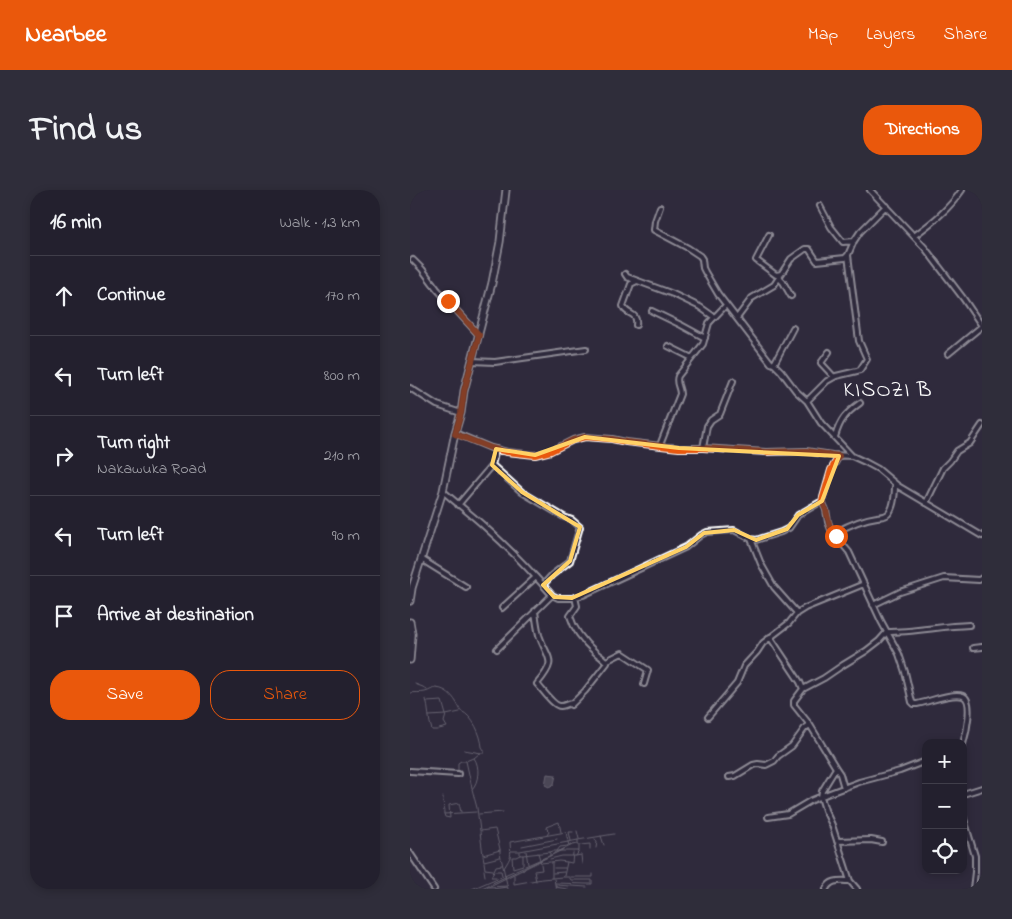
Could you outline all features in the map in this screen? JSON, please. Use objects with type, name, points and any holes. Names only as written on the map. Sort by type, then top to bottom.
[{"type":"main road","points":[[410,601],[412,588],[443,491],[461,413],[464,391],[492,283],[506,190]]},
{"type":"main road","points":[[410,622],[412,640],[410,660]]},
{"type":"street","points":[[870,190],[914,236],[954,284],[982,326],[948,354]]},
{"type":"street","points":[[914,236],[951,206],[962,190]]},
{"type":"street","points":[[820,206],[831,227],[843,242],[854,241]]},
{"type":"street","points":[[807,401],[821,386],[834,377],[860,370],[867,359],[859,341],[848,255],[860,232],[886,206]]},
{"type":"street","points":[[660,207],[654,230],[700,256],[705,272],[726,305],[771,363],[807,401],[821,423],[852,456]]},
{"type":"street","points":[[769,235],[756,260],[780,276],[790,296]]},
{"type":"street","points":[[737,318],[752,298],[770,288],[791,259],[805,249],[809,249],[817,261],[845,258],[848,255]]},
{"type":"street","points":[[413,260],[479,335]]},
{"type":"street","points":[[625,274],[626,277],[649,284],[700,307],[714,317]]},
{"type":"street","points":[[636,325],[637,320],[635,317],[626,311],[623,306],[631,284],[637,281]]},
{"type":"street","points":[[660,446],[680,394],[676,379],[703,344],[709,323],[726,305]]},
{"type":"street","points":[[652,312],[705,338]]},
{"type":"street","points":[[774,364],[793,328]]},
{"type":"street","points":[[668,346],[692,358]]},
{"type":"street","points":[[472,361],[501,361],[586,350]]},
{"type":"street","points":[[829,352],[822,363],[834,377]]},
{"type":"street","points":[[703,448],[709,422],[720,414],[732,381]]},
{"type":"street","points":[[410,388],[437,405],[461,413]]},
{"type":"street","points":[[835,437],[842,419],[860,404]]},
{"type":"street","points":[[926,503],[942,468],[950,461],[957,450],[970,443],[982,425]]},
{"type":"street","points":[[455,434],[491,448],[535,455],[551,451],[573,440],[585,437],[664,447],[766,452],[806,451],[852,456],[878,469],[895,484],[982,536]]},
{"type":"street","points":[[458,505],[492,465],[496,449]]},
{"type":"street","points":[[844,456],[846,449]]},
{"type":"street","points":[[839,456],[831,470],[822,501],[830,527],[849,552],[899,654],[910,698],[914,704],[917,704],[956,695],[965,697],[968,705],[968,722],[965,739]]},
{"type":"street","points":[[492,465],[522,492],[558,514],[572,520],[580,527],[570,560],[543,585]]},
{"type":"street","points":[[837,538],[836,532],[855,522],[885,516],[890,513],[895,498],[895,484]]},
{"type":"street","points":[[443,491],[484,526],[552,595],[558,598],[575,598],[612,582],[686,547],[704,533],[734,530],[756,540],[787,529],[798,515],[822,501]]},
{"type":"street","points":[[751,539],[761,564],[774,587],[798,613]]},
{"type":"street","points":[[421,559],[466,587]]},
{"type":"street","points":[[502,608],[536,577]]},
{"type":"street","points":[[873,604],[900,592],[944,578],[979,580],[982,578]]},
{"type":"street","points":[[708,717],[737,683],[744,666],[763,643],[789,623],[798,613],[818,602],[864,584]]},
{"type":"street","points":[[497,649],[552,595]]},
{"type":"street","points":[[575,598],[576,606],[570,616],[573,625],[591,648],[606,661]]},
{"type":"street","points":[[535,611],[539,634],[550,661],[549,667],[537,684],[555,705],[573,704],[606,665],[606,661]]},
{"type":"street","points":[[844,788],[840,774],[794,703],[803,689],[866,651],[887,632],[906,632],[969,624]]},
{"type":"street","points":[[770,637],[803,689]]},
{"type":"street","points":[[973,648],[982,647]]},
{"type":"street","points":[[606,661],[622,653],[648,670],[644,684]]},
{"type":"street","points":[[730,777],[735,776],[752,765],[766,765],[774,761],[792,746],[805,728],[810,725]]},
{"type":"street","points":[[768,817],[788,814],[810,802],[844,788],[922,763]]},
{"type":"street","points":[[836,768],[822,791],[821,797],[850,881],[856,889]]},
{"type":"street","points":[[410,771],[458,774]]},
{"type":"street","points":[[967,793],[982,788]]},
{"type":"street","points":[[967,828],[973,846],[975,862],[973,889]]},
{"type":"street","points":[[837,841],[871,840],[882,842]]},
{"type":"street","points":[[410,853],[434,889]]},
{"type":"street","points":[[975,862],[982,862]]},
{"type":"street","points":[[826,889],[833,882],[850,881]]},
{"type":"highlighted area","points":[[585,437],[679,448],[839,456],[822,501],[798,515],[787,529],[756,540],[734,530],[704,533],[686,547],[572,598],[554,597],[543,585],[570,561],[580,527],[522,492],[492,465],[496,449],[535,455]]},
{"type":"shaded area","points":[[547,774],[556,775],[554,784],[549,787],[545,785]]},
{"type":"waterway","points":[[415,684],[427,690]]},
{"type":"waterway","points":[[410,693],[425,692],[433,688],[441,689],[452,696],[461,711],[476,726],[484,750],[484,753],[480,753],[474,758],[478,774],[472,789],[480,831],[495,829],[508,889]]},
{"type":"waterway","points":[[426,699],[432,730],[438,730]]},
{"type":"waterway","points":[[427,702],[442,701],[446,715],[444,722],[447,727],[439,729]]},
{"type":"waterway","points":[[429,716],[460,712]]},
{"type":"waterway","points":[[464,750],[481,753]]},
{"type":"waterway","points":[[466,761],[473,758]]},
{"type":"waterway","points":[[458,772],[458,763],[466,761],[472,788]]},
{"type":"waterway","points":[[443,797],[444,814],[476,812]]},
{"type":"waterway","points":[[444,814],[445,817],[450,818],[449,805],[459,803],[461,812]]},
{"type":"waterway","points":[[479,814],[503,812]]},
{"type":"waterway","points":[[547,835],[549,832],[546,827],[559,822],[561,832]]},
{"type":"waterway","points":[[577,831],[579,839]]},
{"type":"waterway","points":[[480,832],[483,855],[500,850]]},
{"type":"waterway","points":[[504,868],[510,856],[510,842],[566,832],[568,842],[511,851]]},
{"type":"waterway","points":[[571,841],[569,832],[573,832]]},
{"type":"waterway","points":[[578,840],[614,834]]},
{"type":"waterway","points":[[601,836],[604,845]]},
{"type":"waterway","points":[[522,846],[557,839]]},
{"type":"waterway","points":[[595,839],[597,842],[596,848]]},
{"type":"waterway","points":[[569,846],[568,842],[578,840],[578,843]]},
{"type":"waterway","points":[[572,845],[579,844],[579,851]]},
{"type":"waterway","points":[[580,845],[590,844],[590,849]]},
{"type":"waterway","points":[[480,889],[572,845],[484,889]]},
{"type":"waterway","points":[[557,851],[560,847],[568,846]]},
{"type":"waterway","points":[[526,851],[528,864]]},
{"type":"waterway","points":[[550,852],[579,851],[576,856],[562,856],[550,859]]},
{"type":"waterway","points":[[520,852],[520,855],[512,857],[513,868],[523,865],[523,855],[520,855]]},
{"type":"waterway","points":[[523,855],[550,852],[550,856]]},
{"type":"waterway","points":[[538,853],[541,863],[550,862]]},
{"type":"waterway","points":[[567,862],[572,863],[573,853]]},
{"type":"waterway","points":[[576,856],[581,855],[582,864]]},
{"type":"waterway","points":[[483,856],[484,861],[500,857]]},
{"type":"waterway","points":[[472,889],[546,857]]},
{"type":"waterway","points":[[484,862],[485,869],[493,870]]},
{"type":"waterway","points":[[514,875],[514,884],[564,876],[567,862],[551,862]]},
{"type":"waterway","points":[[552,862],[552,878]]},
{"type":"waterway","points":[[536,881],[534,871],[542,870],[541,864]]},
{"type":"waterway","points":[[496,877],[491,877],[496,866],[502,865]]},
{"type":"waterway","points":[[554,868],[565,868]]},
{"type":"waterway","points":[[484,870],[485,876]]},
{"type":"waterway","points":[[496,871],[501,871],[502,875]]},
{"type":"waterway","points":[[553,873],[564,872]]},
{"type":"waterway","points":[[570,877],[593,877],[593,874]]},
{"type":"waterway","points":[[555,883],[592,884],[592,880],[571,880],[569,877],[563,877]]},
{"type":"waterway","points":[[554,879],[556,889]]},
{"type":"waterway","points":[[555,885],[587,887]]},
{"type":"waterway","points":[[489,887],[507,886]]},
{"type":"waterway","points":[[493,889],[507,887]]},
{"type":"waterway","points":[[555,887],[568,889]]},
{"type":"district","name":"KISOZI B","points":[[888,391]]},
{"type":"route","points":[[448,301],[479,335],[455,434],[491,448],[535,455],[543,454],[573,440],[585,437],[689,449],[703,448],[766,452],[806,451],[839,456],[831,470],[822,501],[830,527],[836,536]]}]
